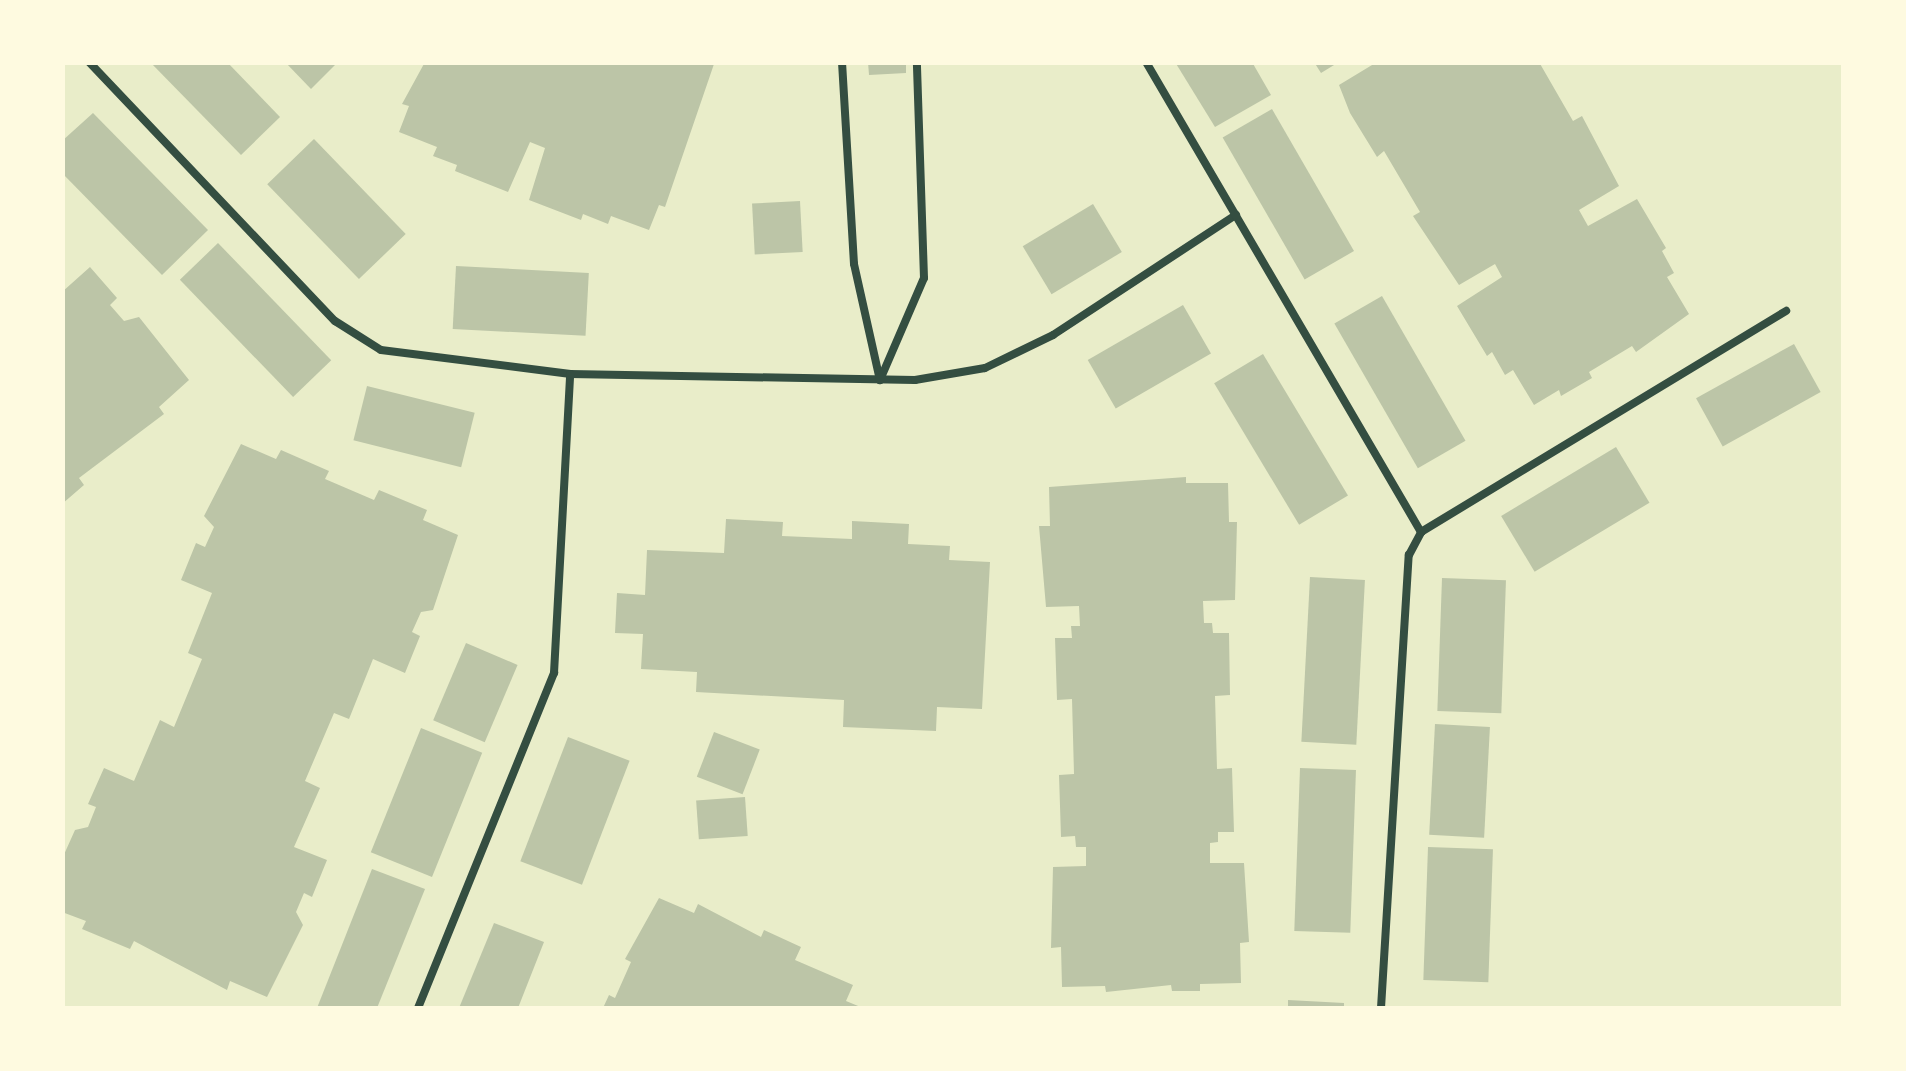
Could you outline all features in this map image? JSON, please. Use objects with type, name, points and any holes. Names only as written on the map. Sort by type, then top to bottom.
[{"type":"lane","points":[[88,62],[335,321],[382,350],[570,374],[880,380],[985,368],[1054,335],[1236,215]]},
{"type":"lane","points":[[842,62],[854,264],[880,380]]},
{"type":"lane","points":[[880,380],[924,278],[917,62]]},
{"type":"lane","points":[[1146,62],[1421,532]]},
{"type":"lane","points":[[1381,1008],[1409,556],[1421,532],[1786,311]]},
{"type":"lane","points":[[418,1008],[554,672],[570,374]]},
{"type":"building","points":[[150,62],[227,62],[280,117],[241,155]]},
{"type":"building","points":[[285,62],[338,62],[311,89]]},
{"type":"building","points":[[425,62],[714,64],[665,207],[659,205],[649,230],[611,216],[608,224],[583,214],[581,220],[529,200],[545,148],[530,142],[508,192],[455,171],[457,165],[433,156],[437,147],[399,132],[409,106],[402,104]]},
{"type":"building","points":[[868,62],[906,62],[906,73],[869,75]]},
{"type":"building","points":[[1175,62],[1252,62],[1271,95],[1215,127]]},
{"type":"building","points":[[1314,62],[1339,62],[1321,73]]},
{"type":"building","points":[[1377,62],[1539,62],[1573,121],[1582,116],[1619,186],[1579,210],[1588,226],[1637,199],[1666,248],[1662,251],[1674,273],[1667,277],[1689,314],[1636,352],[1632,346],[1589,372],[1592,378],[1561,396],[1559,390],[1534,405],[1513,370],[1505,375],[1492,352],[1487,356],[1457,306],[1502,277],[1495,264],[1459,285],[1413,216],[1420,212],[1384,151],[1377,157],[1350,113],[1339,85]]},
{"type":"building","points":[[1272,109],[1354,251],[1305,280],[1223,138]]},
{"type":"building","points":[[93,113],[208,230],[162,275],[62,173],[62,141]]},
{"type":"building","points":[[314,139],[406,234],[359,279],[267,184]]},
{"type":"building","points":[[800,201],[803,252],[755,254],[752,204]]},
{"type":"building","points":[[1093,204],[1122,252],[1052,294],[1023,246]]},
{"type":"building","points":[[218,243],[331,360],[293,397],[180,280]]},
{"type":"building","points":[[456,266],[589,273],[586,336],[453,329]]},
{"type":"building","points":[[90,267],[117,298],[110,305],[124,321],[139,317],[189,380],[159,407],[164,414],[79,478],[84,485],[62,504],[62,292]]},
{"type":"building","points":[[1382,296],[1466,441],[1418,468],[1334,324]]},
{"type":"building","points":[[1183,305],[1211,353],[1116,408],[1088,360]]},
{"type":"building","points":[[1794,344],[1821,392],[1723,446],[1696,398]]},
{"type":"building","points":[[1263,354],[1348,495],[1299,525],[1214,383]]},
{"type":"building","points":[[367,386],[475,413],[461,467],[353,440]]},
{"type":"building","points":[[241,444],[276,459],[281,450],[329,471],[325,479],[374,500],[379,490],[427,510],[423,520],[458,535],[433,610],[421,612],[412,632],[420,636],[405,673],[373,659],[349,719],[334,713],[305,781],[320,788],[294,847],[327,860],[312,897],[304,893],[296,912],[303,925],[267,997],[230,981],[227,990],[134,941],[130,949],[82,929],[86,921],[62,912],[62,859],[75,830],[88,827],[96,807],[88,804],[104,768],[134,781],[160,720],[174,727],[202,659],[188,653],[212,593],[181,580],[196,543],[205,547],[214,527],[204,516]]},
{"type":"building","points":[[1616,447],[1649,503],[1535,572],[1501,516]]},
{"type":"building","points":[[1186,477],[1186,483],[1228,483],[1229,522],[1237,522],[1235,600],[1203,601],[1204,623],[1212,623],[1213,633],[1229,633],[1230,695],[1215,696],[1217,769],[1232,768],[1234,832],[1218,832],[1218,842],[1210,843],[1210,863],[1244,863],[1249,942],[1240,943],[1241,983],[1200,984],[1200,991],[1172,991],[1171,985],[1106,992],[1105,986],[1062,987],[1061,947],[1051,948],[1053,867],[1086,866],[1086,847],[1076,847],[1075,836],[1061,837],[1059,775],[1074,774],[1072,699],[1057,700],[1055,638],[1072,638],[1071,626],[1080,626],[1079,606],[1046,607],[1039,526],[1050,526],[1049,487]]},
{"type":"building","points":[[726,519],[783,522],[782,536],[852,539],[852,521],[909,524],[908,544],[950,546],[949,560],[990,562],[982,709],[937,707],[936,731],[843,727],[844,700],[696,692],[697,672],[641,669],[643,634],[615,633],[617,593],[645,595],[647,550],[724,553]]},
{"type":"building","points":[[1310,577],[1365,580],[1356,745],[1301,742]]},
{"type":"building","points":[[1442,578],[1506,580],[1501,713],[1437,711]]},
{"type":"building","points":[[466,643],[518,665],[485,742],[433,720]]},
{"type":"building","points":[[1435,724],[1490,727],[1484,838],[1429,835]]},
{"type":"building","points":[[421,728],[482,753],[432,877],[371,852]]},
{"type":"building","points":[[714,732],[760,750],[743,794],[697,777]]},
{"type":"building","points":[[568,737],[630,761],[582,885],[520,861]]},
{"type":"building","points":[[1300,768],[1356,770],[1350,933],[1294,931]]},
{"type":"building","points":[[745,797],[748,836],[699,839],[696,800]]},
{"type":"building","points":[[1428,847],[1493,849],[1488,982],[1423,980]]},
{"type":"building","points":[[372,869],[425,889],[377,1008],[317,1008]]},
{"type":"building","points":[[659,898],[694,913],[698,904],[761,937],[764,930],[801,947],[795,960],[853,985],[846,1001],[863,1008],[603,1008],[609,995],[615,998],[631,962],[625,959]]},
{"type":"building","points":[[494,923],[544,942],[518,1008],[459,1008]]},
{"type":"building","points":[[1288,1000],[1344,1003],[1344,1008],[1288,1008]]}]
